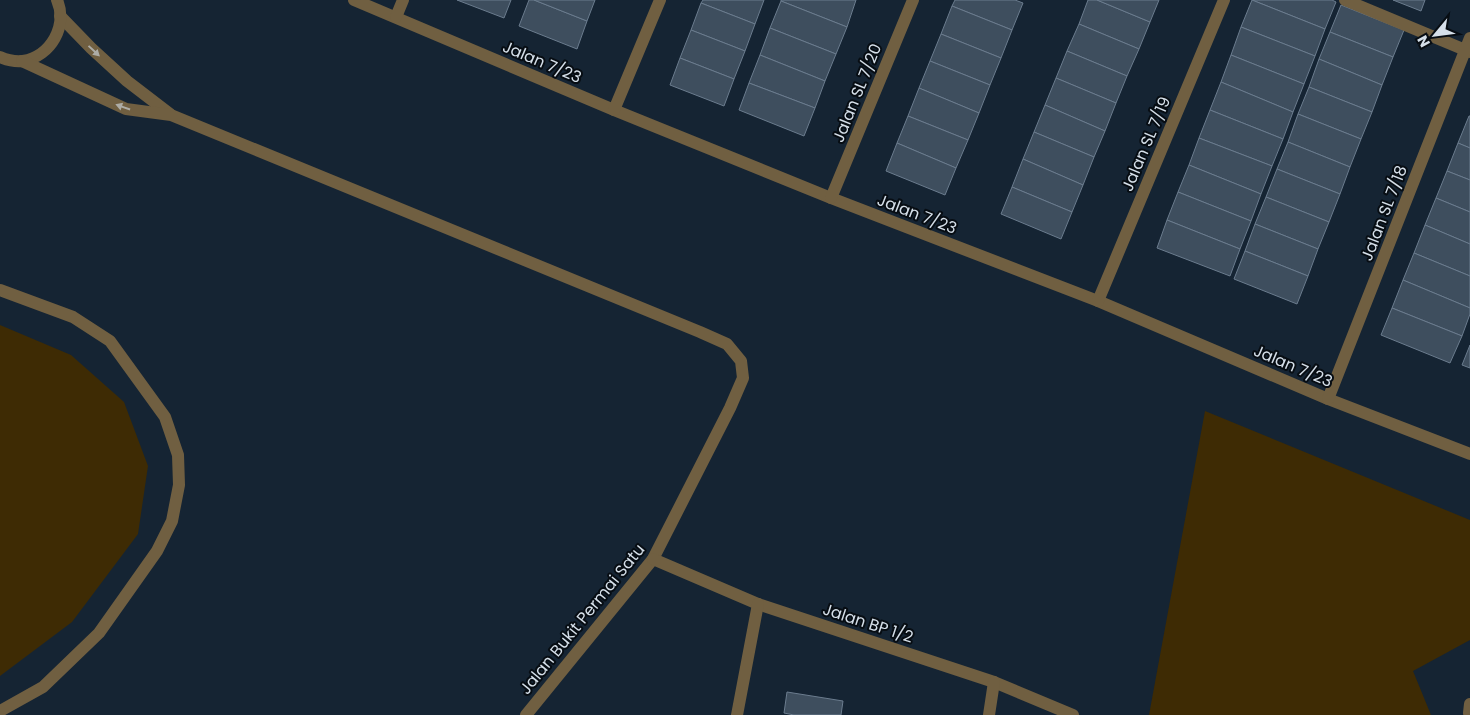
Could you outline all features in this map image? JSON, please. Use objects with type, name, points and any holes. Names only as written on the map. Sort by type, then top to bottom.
[{"type":"street","points":[[0,57],[22,61],[35,58],[46,51],[54,41],[59,29],[60,16],[57,0]]},
{"type":"street","name":"Jalan 7/23","points":[[354,0],[614,110],[832,198],[1098,301],[1328,399],[1470,454]]},
{"type":"street","points":[[396,17],[403,0]]},
{"type":"street","points":[[614,110],[660,0]]},
{"type":"street","name":"Jalan SL 7/20","points":[[832,198],[913,0]]},
{"type":"street","name":"Jalan SL 7/19","points":[[1098,301],[1224,0]]},
{"type":"street","points":[[1345,0],[1468,47]]},
{"type":"street","points":[[60,16],[90,48],[127,81],[171,115]]},
{"type":"street","name":"Jalan SL 7/18","points":[[1328,399],[1468,47]]},
{"type":"street","points":[[22,61],[126,109],[171,115]]},
{"type":"street","name":"Jalan Bukit Permai Satu","points":[[171,115],[727,344],[741,361],[742,378],[730,408],[654,559],[526,715]]},
{"type":"street","points":[[0,290],[73,317],[110,340],[165,417],[178,456],[179,485],[172,521],[156,551],[99,633],[43,687],[0,711]]},
{"type":"street","name":"Jalan BP 1/2","points":[[654,559],[758,604],[994,682],[1073,715]]},
{"type":"street","points":[[737,715],[758,604]]},
{"type":"street","points":[[989,715],[994,682]]},
{"type":"street","points":[[1470,704],[1470,715]]},
{"type":"shaded area","points":[[0,325],[71,355],[124,402],[148,466],[138,534],[72,622],[0,676]]},
{"type":"shaded area","points":[[1205,411],[1470,520],[1470,640],[1413,671],[1431,715],[1149,715]]},
{"type":"building","points":[[457,0],[511,0],[504,18]]},
{"type":"building","points":[[529,0],[534,0],[587,21],[577,49],[519,26]]},
{"type":"building","points":[[534,0],[595,0],[587,21]]},
{"type":"building","points":[[703,0],[764,0],[755,24],[701,3]]},
{"type":"building","points":[[781,0],[856,0],[847,27]]},
{"type":"building","points":[[955,0],[1015,0],[1023,3],[1012,30],[952,6]]},
{"type":"building","points":[[1088,0],[1097,0],[1150,22],[1139,49],[1079,24]]},
{"type":"building","points":[[1097,0],[1159,0],[1150,22]]},
{"type":"building","points":[[1252,0],[1332,0],[1336,2],[1325,29]]},
{"type":"building","points":[[1252,0],[1325,29],[1315,56],[1241,27]]},
{"type":"building","points":[[1393,0],[1425,0],[1421,11]]},
{"type":"building","points":[[781,1],[847,27],[836,54],[770,28]]},
{"type":"building","points":[[701,3],[755,24],[745,51],[691,30]]},
{"type":"building","points":[[1341,5],[1404,30],[1393,57],[1330,32]]},
{"type":"building","points":[[952,6],[1012,30],[1001,58],[941,34]]},
{"type":"building","points":[[1079,24],[1139,49],[1127,76],[1067,51]]},
{"type":"building","points":[[1241,27],[1315,56],[1304,84],[1231,55]]},
{"type":"building","points":[[770,28],[836,54],[825,81],[760,55]]},
{"type":"building","points":[[691,30],[745,51],[734,79],[680,58]]},
{"type":"building","points":[[1330,32],[1393,57],[1382,85],[1319,59]]},
{"type":"building","points":[[941,34],[1001,58],[990,85],[930,61]]},
{"type":"building","points":[[1067,51],[1127,76],[1116,103],[1056,78]]},
{"type":"building","points":[[760,55],[825,81],[815,108],[749,83]]},
{"type":"building","points":[[1231,55],[1304,84],[1293,112],[1221,82]]},
{"type":"building","points":[[680,58],[734,79],[724,106],[670,85]]},
{"type":"building","points":[[1319,59],[1382,85],[1372,112],[1309,87]]},
{"type":"building","points":[[930,61],[990,85],[979,113],[919,88]]},
{"type":"building","points":[[1056,78],[1116,103],[1105,131],[1045,105]]},
{"type":"building","points":[[1221,82],[1293,112],[1283,139],[1210,110]]},
{"type":"building","points":[[749,83],[815,108],[804,136],[739,110]]},
{"type":"building","points":[[1309,87],[1372,112],[1361,139],[1298,114]]},
{"type":"building","points":[[919,88],[979,113],[968,140],[908,116]]},
{"type":"building","points":[[1045,105],[1105,131],[1094,157],[1034,132]]},
{"type":"building","points":[[1210,110],[1283,139],[1272,166],[1199,138]]},
{"type":"building","points":[[1298,114],[1361,139],[1350,167],[1288,142]]},
{"type":"building","points":[[908,116],[968,140],[956,168],[897,143]]},
{"type":"building","points":[[1470,116],[1470,148],[1458,143]]},
{"type":"building","points":[[1034,132],[1094,157],[1083,185],[1023,159]]},
{"type":"building","points":[[1199,138],[1272,166],[1261,194],[1189,165]]},
{"type":"building","points":[[1288,142],[1350,167],[1340,194],[1277,169]]},
{"type":"building","points":[[897,143],[956,168],[945,195],[886,171]]},
{"type":"building","points":[[1458,143],[1470,148],[1470,180],[1447,171]]},
{"type":"building","points":[[1023,159],[1083,185],[1072,212],[1012,187]]},
{"type":"building","points":[[1189,165],[1261,194],[1251,221],[1178,192]]},
{"type":"building","points":[[1277,169],[1340,194],[1329,222],[1266,197]]},
{"type":"building","points":[[1447,171],[1470,180],[1470,212],[1436,198]]},
{"type":"building","points":[[1012,187],[1072,212],[1061,239],[1001,214]]},
{"type":"building","points":[[1178,192],[1251,221],[1240,249],[1167,220]]},
{"type":"building","points":[[1266,197],[1329,222],[1318,249],[1255,224]]},
{"type":"building","points":[[1436,198],[1470,212],[1470,244],[1425,225]]},
{"type":"building","points":[[1167,220],[1240,249],[1230,276],[1157,248]]},
{"type":"building","points":[[1255,224],[1318,249],[1308,276],[1245,251]]},
{"type":"building","points":[[1425,225],[1470,244],[1470,276],[1414,253]]},
{"type":"building","points":[[1245,251],[1308,276],[1297,304],[1234,279]]},
{"type":"building","points":[[1414,253],[1470,276],[1470,308],[1403,280]]},
{"type":"building","points":[[1403,280],[1470,308],[1470,314],[1462,336],[1392,308]]},
{"type":"building","points":[[1392,308],[1462,336],[1450,363],[1381,335]]},
{"type":"building","points":[[1470,345],[1470,368],[1462,365]]},
{"type":"building","points":[[787,692],[843,701],[841,715],[794,715],[784,713]]}]
